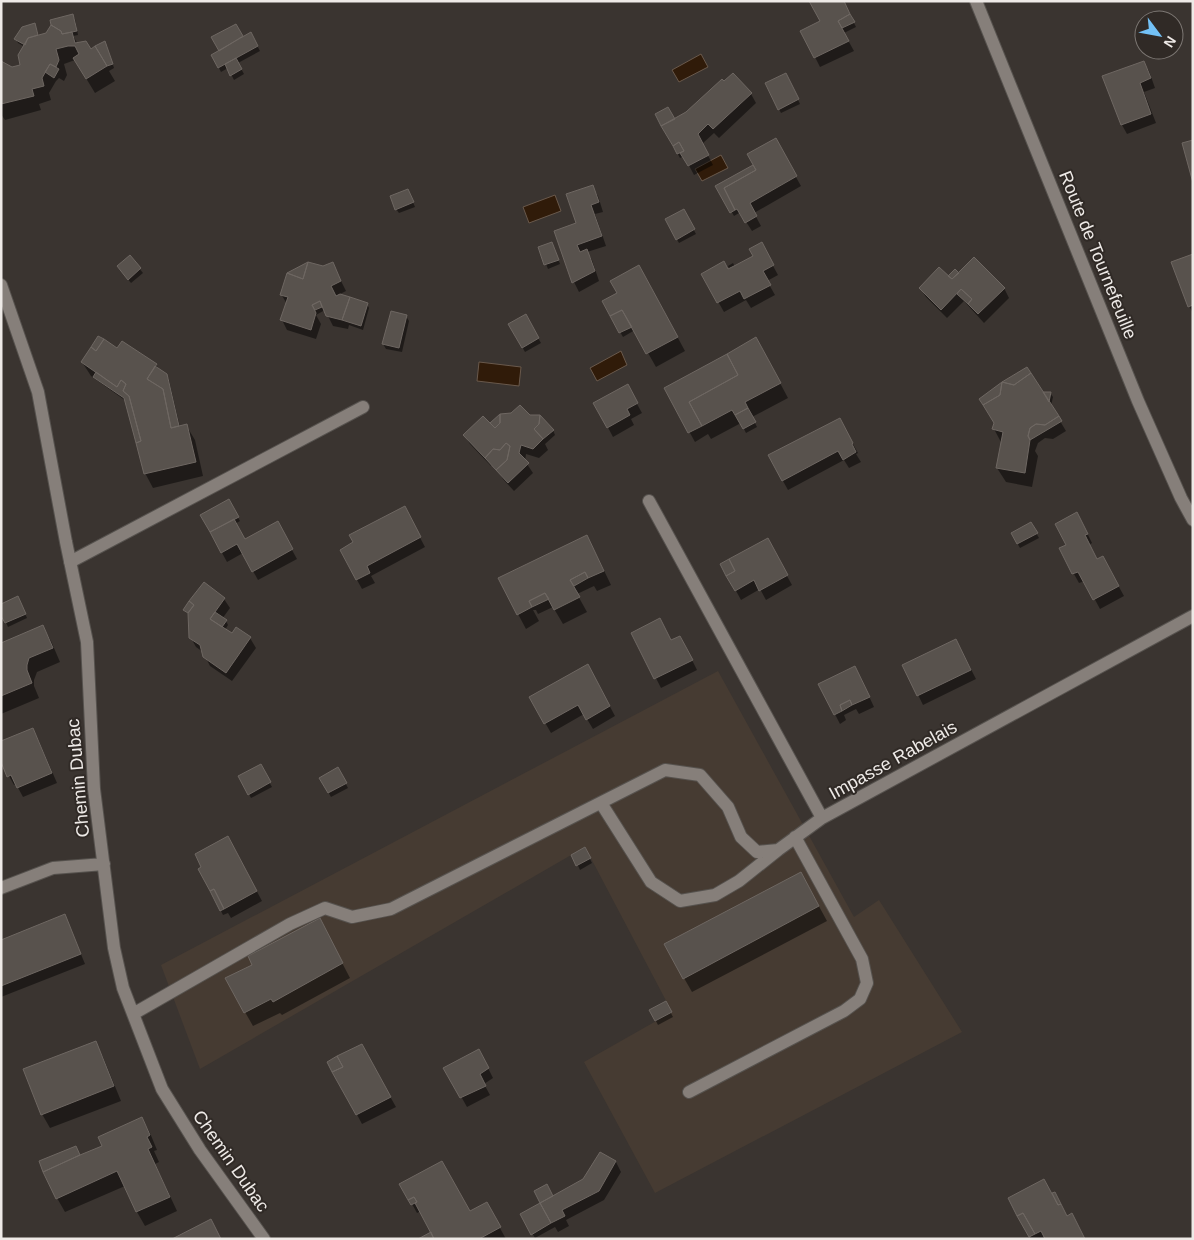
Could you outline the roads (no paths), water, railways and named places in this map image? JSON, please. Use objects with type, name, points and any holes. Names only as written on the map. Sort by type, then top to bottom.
[{"type":"street","name":"Route de Tournefeuille","points":[[976,1],[1138,401],[1181,498],[1193,520]]},
{"type":"street","name":"Chemin Dubac","points":[[1,285],[38,392],[87,642],[94,789],[114,948],[123,988],[162,1089],[200,1150],[264,1239]]},
{"type":"street","points":[[70,562],[363,408]]},
{"type":"street","name":"Impasse Rabelais","points":[[649,501],[822,818],[1193,616]]},
{"type":"street","points":[[133,1014],[290,924],[316,912],[325,908],[352,918],[391,909],[665,770],[700,775],[728,807],[741,836],[757,852],[778,850]]},
{"type":"street","points":[[601,803],[651,882],[680,900],[715,895],[739,881],[822,818]]},
{"type":"street","points":[[689,1092],[844,1010],[860,999],[867,983],[862,959],[795,837]]},
{"type":"street","points":[[1,888],[53,868],[104,864]]}]
